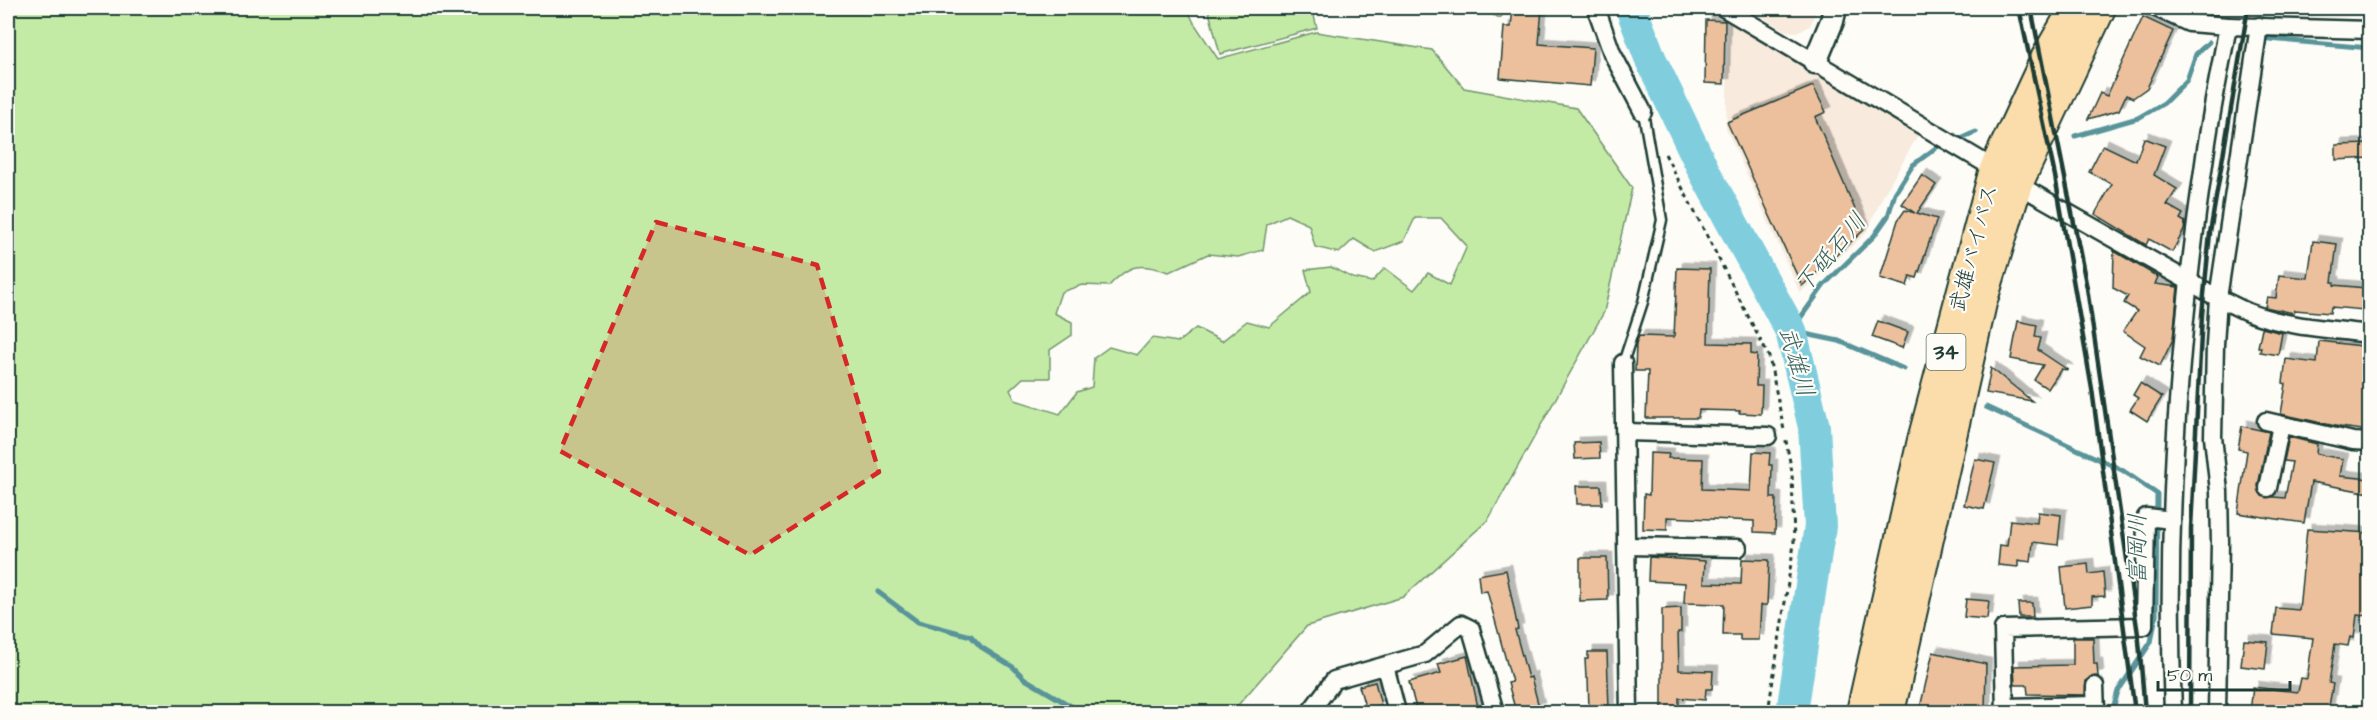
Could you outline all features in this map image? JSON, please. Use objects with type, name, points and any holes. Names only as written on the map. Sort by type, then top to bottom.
[{"type":"highway","name":"武雄バイパス","points":[[1862,712],[1923,440],[2006,177],[2047,57],[2075,8]]},
{"type":"highway","name":"武雄バイパス","points":[[1889,712],[1981,303],[2006,177],[2100,8]]},
{"type":"street","points":[[1596,8],[1612,53],[1643,112]]},
{"type":"street","points":[[1724,8],[2006,177],[2218,298],[2251,314],[2297,325],[2370,334]]},
{"type":"street","points":[[1815,62],[1835,8]]},
{"type":"street","points":[[2156,8],[2189,23],[2370,30]]},
{"type":"street","points":[[2173,712],[2170,635],[2177,404],[2205,155],[2228,26]]},
{"type":"street","points":[[2217,712],[2220,542],[2213,398],[2218,298],[2259,26]]},
{"type":"street","points":[[1623,363],[1626,432],[1629,712]]},
{"type":"street","points":[[2268,488],[2273,423],[2353,441],[2370,442]]},
{"type":"street","points":[[1626,432],[1768,436]]},
{"type":"street","points":[[2096,686],[2096,709],[2004,710],[2003,629],[2144,626],[2146,517],[2172,520]]},
{"type":"street","points":[[1627,546],[1738,548]]},
{"type":"street","points":[[1310,712],[1334,680],[1425,654],[1461,624],[1471,629],[1495,712]]},
{"type":"street","points":[[1385,666],[1397,712]]},
{"type":"lane","points":[[1623,363],[1643,302],[1662,220],[1643,112]]},
{"type":"path","points":[[1664,154],[1769,357],[1791,462],[1794,544],[1768,712]]},
{"type":"highlighted area","points":[[656,222],[817,265],[879,472],[750,555],[560,451]]},
{"type":"shaded area","points":[[1746,8],[1817,8],[1810,26],[1796,32],[1786,31]]},
{"type":"shaded area","points":[[1729,23],[1918,135],[1883,196],[1866,233],[1800,293],[1726,128]]},
{"type":"green space","points":[[8,8],[1187,8],[1194,23],[1218,59],[1316,32],[1432,50],[1464,88],[1576,108],[1632,188],[1604,312],[1488,520],[1403,597],[1307,626],[1232,712],[8,712]],"holes":[[[1287,215],[1309,225],[1315,247],[1339,253],[1354,239],[1375,252],[1404,241],[1415,218],[1441,218],[1467,246],[1450,285],[1428,273],[1414,290],[1385,268],[1372,282],[1353,278],[1331,267],[1305,270],[1311,292],[1269,327],[1247,321],[1222,341],[1196,328],[1178,342],[1152,338],[1137,355],[1109,347],[1094,358],[1092,387],[1077,392],[1060,414],[1015,400],[1010,390],[1023,378],[1050,378],[1050,350],[1072,335],[1072,322],[1054,313],[1061,292],[1082,285],[1109,286],[1123,273],[1136,267],[1150,267],[1169,272],[1208,254],[1238,257],[1263,250],[1267,224]]]},
{"type":"green space","points":[[1208,8],[1312,8],[1317,28],[1220,54]]},
{"type":"green space","points":[[1478,8],[1508,8],[1500,18]]},
{"type":"building","points":[[1513,8],[1542,8],[1539,44],[1593,48],[1590,86],[1500,78],[1504,27],[1511,27]]},
{"type":"building","points":[[2143,17],[2173,31],[2147,88],[2133,98],[2126,95],[2119,110],[2088,119],[2100,93],[2107,96]]},
{"type":"building","points":[[1706,20],[1725,21],[1724,84],[1705,83]]},
{"type":"building","points":[[1813,86],[1826,112],[1815,117],[1864,230],[1802,286],[1727,122]]},
{"type":"building","points":[[2144,138],[2165,146],[2154,175],[2177,189],[2167,205],[2183,214],[2180,219],[2185,222],[2184,230],[2172,252],[2149,239],[2146,245],[2095,214],[2112,184],[2089,172],[2103,145],[2136,161]]},
{"type":"building","points":[[2370,144],[2370,158],[2336,160],[2336,145]]},
{"type":"building","points":[[1922,175],[1936,185],[1917,213],[1937,219],[1917,278],[1910,276],[1907,286],[1880,278],[1898,220],[1905,210],[1915,213],[1902,204]]},
{"type":"building","points":[[2313,241],[2337,244],[2332,282],[2334,285],[2366,288],[2364,310],[2331,307],[2330,313],[2295,310],[2294,313],[2265,307],[2267,297],[2276,298],[2279,275],[2308,278]]},
{"type":"building","points":[[2114,251],[2158,277],[2155,284],[2178,287],[2173,339],[2160,366],[2140,356],[2145,346],[2123,331],[2137,311],[2124,303],[2128,296],[2113,288]]},
{"type":"building","points":[[1677,268],[1710,269],[1708,343],[1751,344],[1751,354],[1757,355],[1756,386],[1762,386],[1761,414],[1699,410],[1698,418],[1646,418],[1648,371],[1635,371],[1636,344],[1639,336],[1674,337]]},
{"type":"building","points":[[1878,321],[1908,332],[1902,348],[1872,337]]},
{"type":"building","points":[[2018,321],[2037,325],[2035,337],[2041,338],[2038,350],[2068,370],[2061,369],[2048,389],[2034,380],[2043,365],[2011,359]]},
{"type":"building","points":[[2262,328],[2282,333],[2278,355],[2260,352],[2261,347],[2258,347]]},
{"type":"building","points":[[2319,341],[2370,347],[2370,431],[2281,414],[2286,384],[2283,383],[2286,359],[2317,363]]},
{"type":"building","points":[[1991,368],[2032,401],[1986,393]]},
{"type":"building","points":[[2140,383],[2162,397],[2147,421],[2130,410],[2138,398],[2133,395]]},
{"type":"building","points":[[2242,426],[2269,432],[2258,486],[2262,496],[2285,498],[2292,462],[2284,461],[2289,437],[2317,444],[2316,454],[2343,459],[2340,476],[2370,479],[2370,493],[2311,482],[2304,523],[2238,513],[2247,451],[2238,449]]},
{"type":"building","points":[[1599,442],[1600,458],[1575,459],[1574,443]]},
{"type":"building","points":[[1753,452],[1770,453],[1771,498],[1776,498],[1775,533],[1754,532],[1754,521],[1667,517],[1667,530],[1643,529],[1644,494],[1649,495],[1650,453],[1669,454],[1668,458],[1703,459],[1702,489],[1751,491]]},
{"type":"building","points":[[1975,459],[1995,463],[1984,509],[1964,505]]},
{"type":"building","points":[[1576,486],[1601,486],[1602,504],[1577,504]]},
{"type":"building","points":[[2038,512],[2061,515],[2058,545],[2033,542],[2031,562],[2018,560],[2018,567],[1998,565],[2000,545],[2007,546],[2010,520],[2037,523]]},
{"type":"building","points":[[2307,529],[2370,533],[2370,616],[2357,615],[2354,638],[2350,637],[2348,646],[2335,644],[2329,683],[2333,684],[2328,712],[2250,712],[2253,687],[2298,692],[2301,678],[2307,679],[2313,638],[2273,634],[2276,608],[2299,610]]},
{"type":"building","points":[[1649,557],[1705,561],[1704,583],[1741,584],[1742,559],[1769,560],[1767,605],[1761,605],[1759,640],[1740,640],[1740,635],[1723,635],[1724,604],[1684,603],[1685,583],[1648,581]]},
{"type":"building","points":[[1580,558],[1607,558],[1608,600],[1580,601]]},
{"type":"building","points":[[2088,564],[2089,574],[2103,572],[2105,596],[2092,597],[2092,605],[2065,608],[2061,567]]},
{"type":"building","points":[[1506,570],[1518,629],[1515,630],[1528,678],[1531,677],[1539,707],[1519,712],[1516,712],[1508,683],[1512,682],[1487,591],[1480,592],[1478,575]]},
{"type":"building","points":[[1966,599],[1989,601],[1987,619],[1964,617]]},
{"type":"building","points":[[2018,603],[2032,603],[2033,617],[2019,617]]},
{"type":"building","points":[[1681,608],[1681,632],[1678,632],[1679,670],[1713,671],[1712,689],[1706,689],[1705,700],[1679,698],[1679,708],[1662,708],[1662,609]]},
{"type":"building","points":[[2073,638],[2093,638],[2094,664],[2097,664],[2098,676],[2090,677],[2086,681],[2085,695],[2028,694],[2027,685],[2015,685],[2014,666],[2073,665]]},
{"type":"building","points":[[2244,640],[2268,642],[2265,669],[2241,666]]},
{"type":"building","points":[[1588,652],[1607,652],[1609,709],[1589,709],[1585,659],[1588,659]]},
{"type":"building","points":[[1933,652],[1986,664],[1985,712],[1919,712]]},
{"type":"building","points":[[1467,656],[1479,712],[1417,712],[1409,682],[1441,673],[1438,664]]},
{"type":"building","points":[[1375,682],[1381,705],[1366,710],[1359,686]]},
{"type":"waterway","name":"武雄川","points":[[1631,8],[1651,60],[1705,173],[1791,331],[1814,427],[1820,526],[1792,712]]},
{"type":"waterway","name":"下砥石川","points":[[2269,39],[2370,48]]},
{"type":"waterway","name":"下砥石川","points":[[2075,136],[2138,118],[2164,103],[2187,80],[2196,54],[2209,42]]},
{"type":"waterway","name":"下砥石川","points":[[1953,141],[1976,132]]},
{"type":"waterway","name":"下砥石川","points":[[1904,369],[1839,341],[1791,331],[1824,285],[1874,236],[1888,216],[1895,193],[1913,165],[1944,144]]},
{"type":"waterway","name":"富岡川","points":[[1986,407],[2122,470],[2157,494],[2156,615],[2151,642],[2118,691],[2112,712]]},
{"type":"waterway","points":[[878,592],[918,622],[971,636],[981,647],[1013,667],[1025,679],[1081,712]]},
{"type":"railway","points":[[2019,8],[2055,176],[2092,389],[2135,712]]},
{"type":"railway","points":[[2031,8],[2087,288],[2139,641],[2145,712]]},
{"type":"railway","points":[[2190,712],[2191,528],[2202,315],[2210,233],[2248,8]]}]
